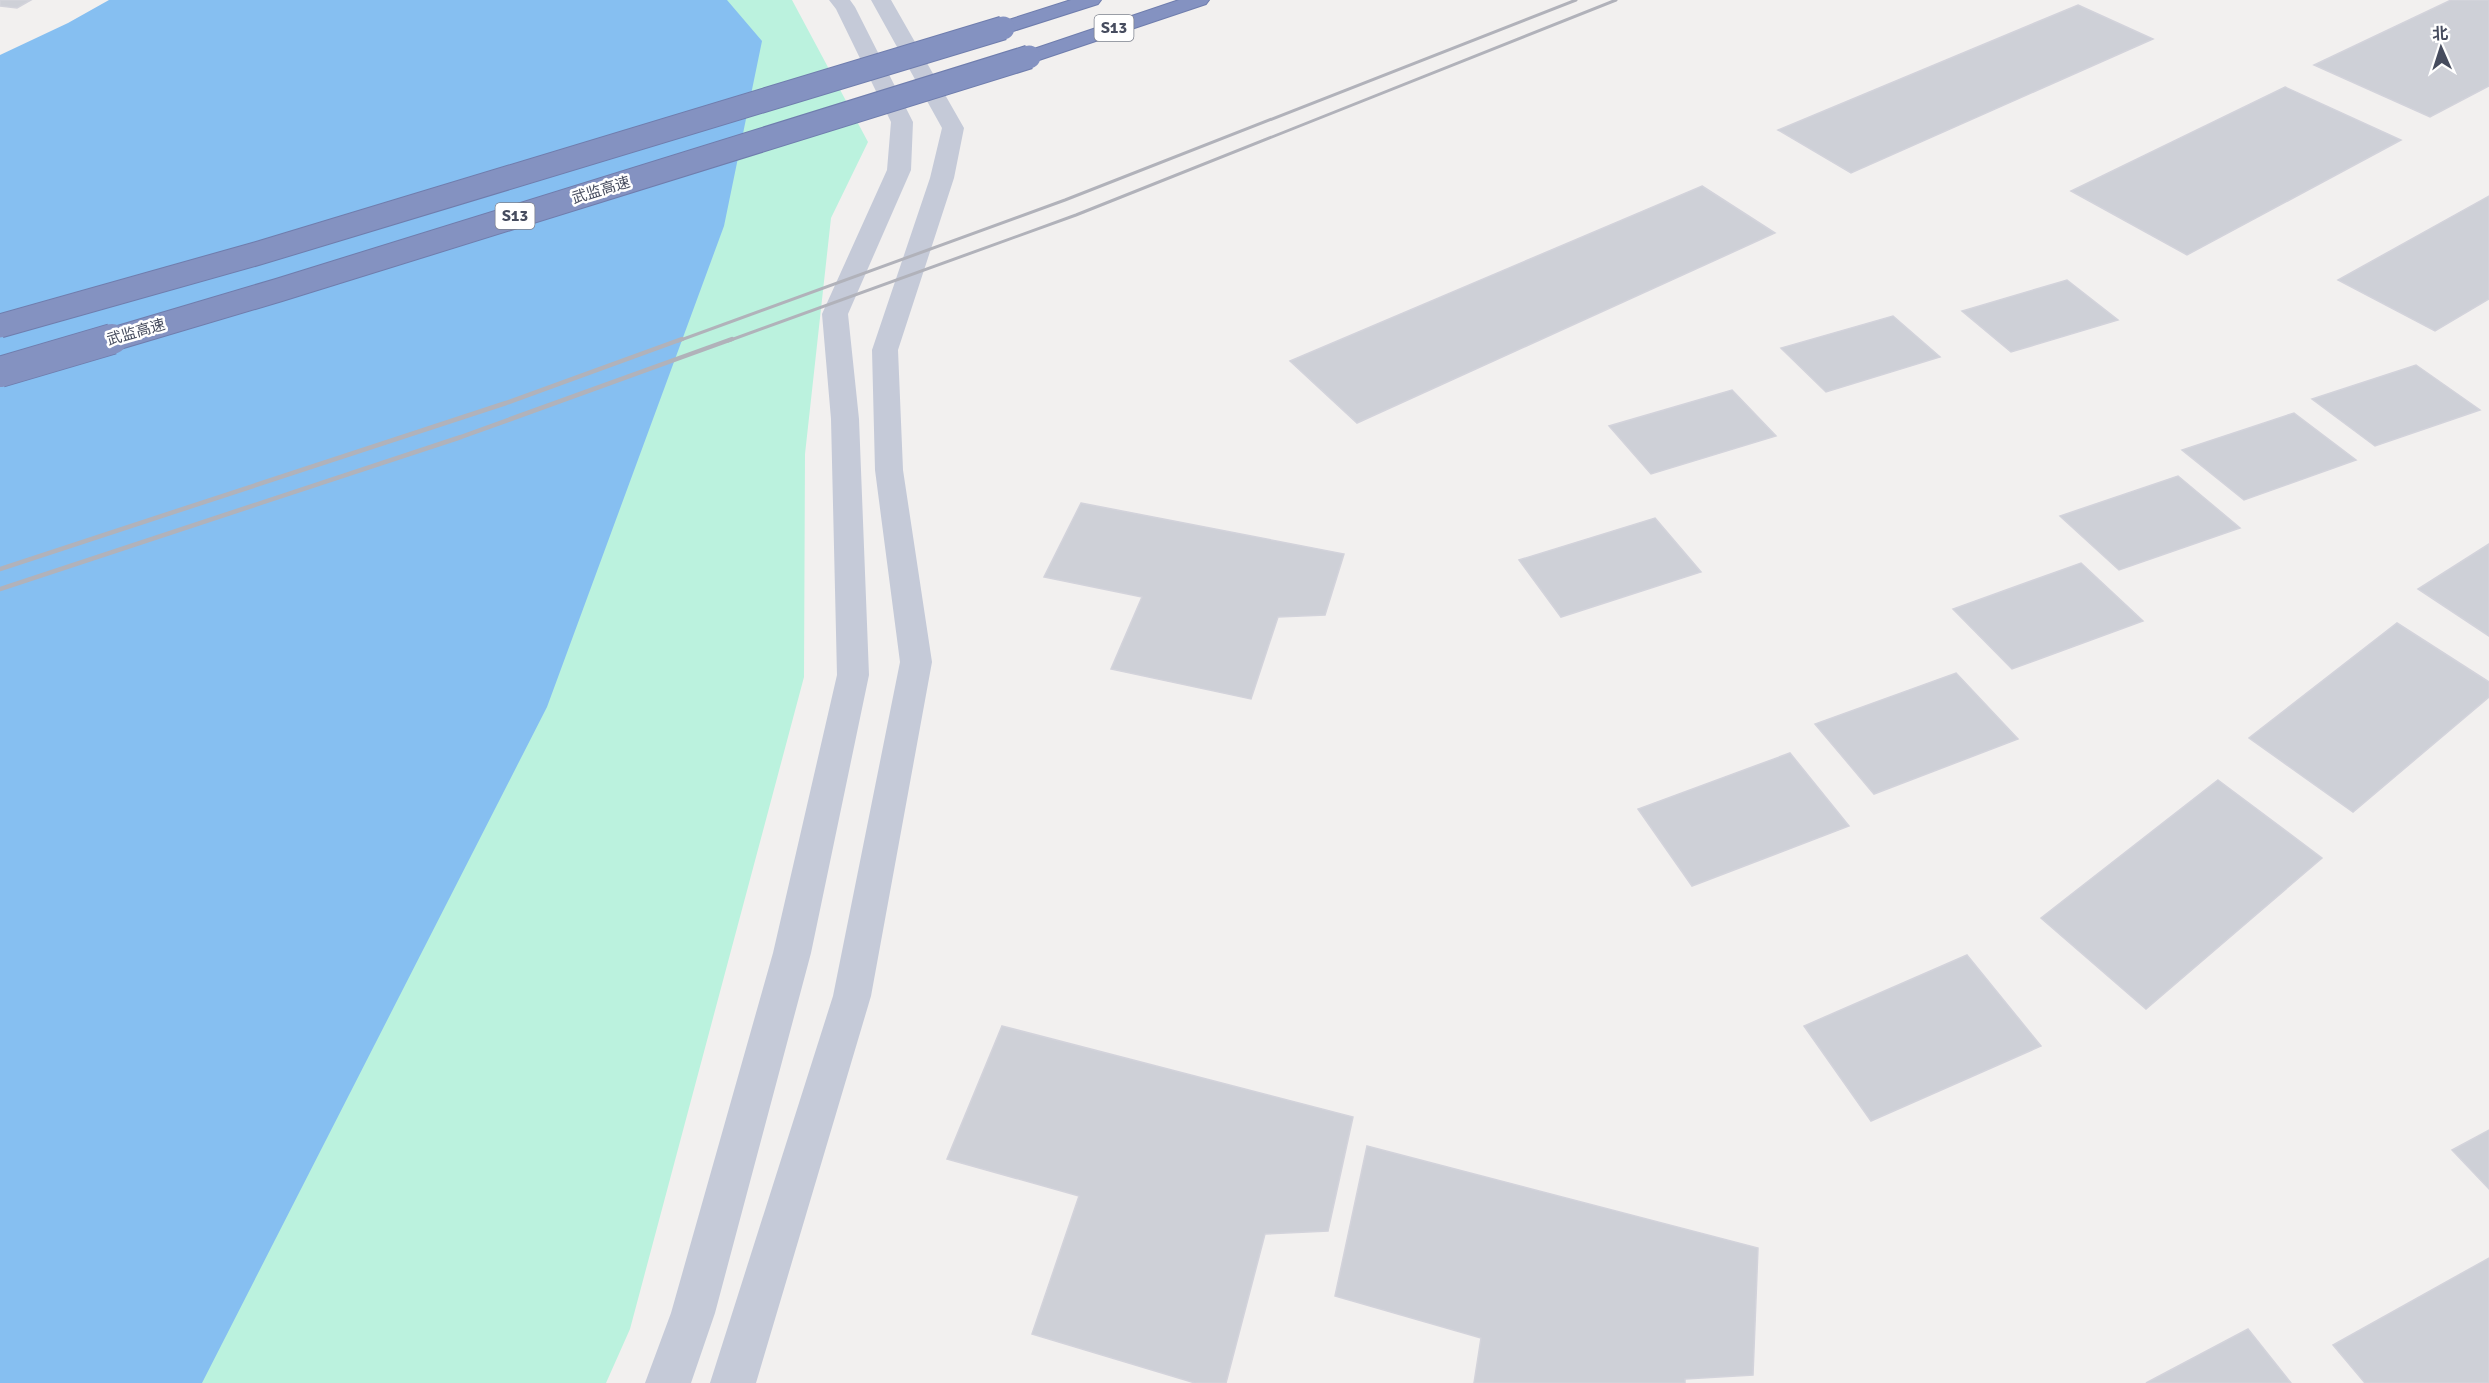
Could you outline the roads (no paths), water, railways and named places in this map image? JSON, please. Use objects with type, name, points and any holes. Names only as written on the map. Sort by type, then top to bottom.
[{"type":"highway","name":"S13","points":[[0,326],[259,253],[1091,0]]},
{"type":"highway","name":"武监高速","points":[[0,372],[291,286],[1029,57],[1199,0]]},
{"type":"street","points":[[668,1383],[693,1313],[792,953],[853,675],[845,419],[835,314],[899,170],[902,122],[845,7],[839,0]]},
{"type":"street","points":[[733,1383],[852,996],[916,662],[889,470],[885,350],[942,178],[952,128],[881,0]]},
{"type":"water","points":[[109,0],[727,0],[762,41],[724,226],[547,707],[202,1383],[0,1383],[0,55],[68,23]]},
{"type":"railway","points":[[678,341],[1065,200],[1576,0]]},
{"type":"railway","points":[[728,341],[1076,215],[1616,0]]},
{"type":"railway","points":[[0,569],[506,403],[682,339]]},
{"type":"railway","points":[[0,589],[461,437],[732,339]]}]
